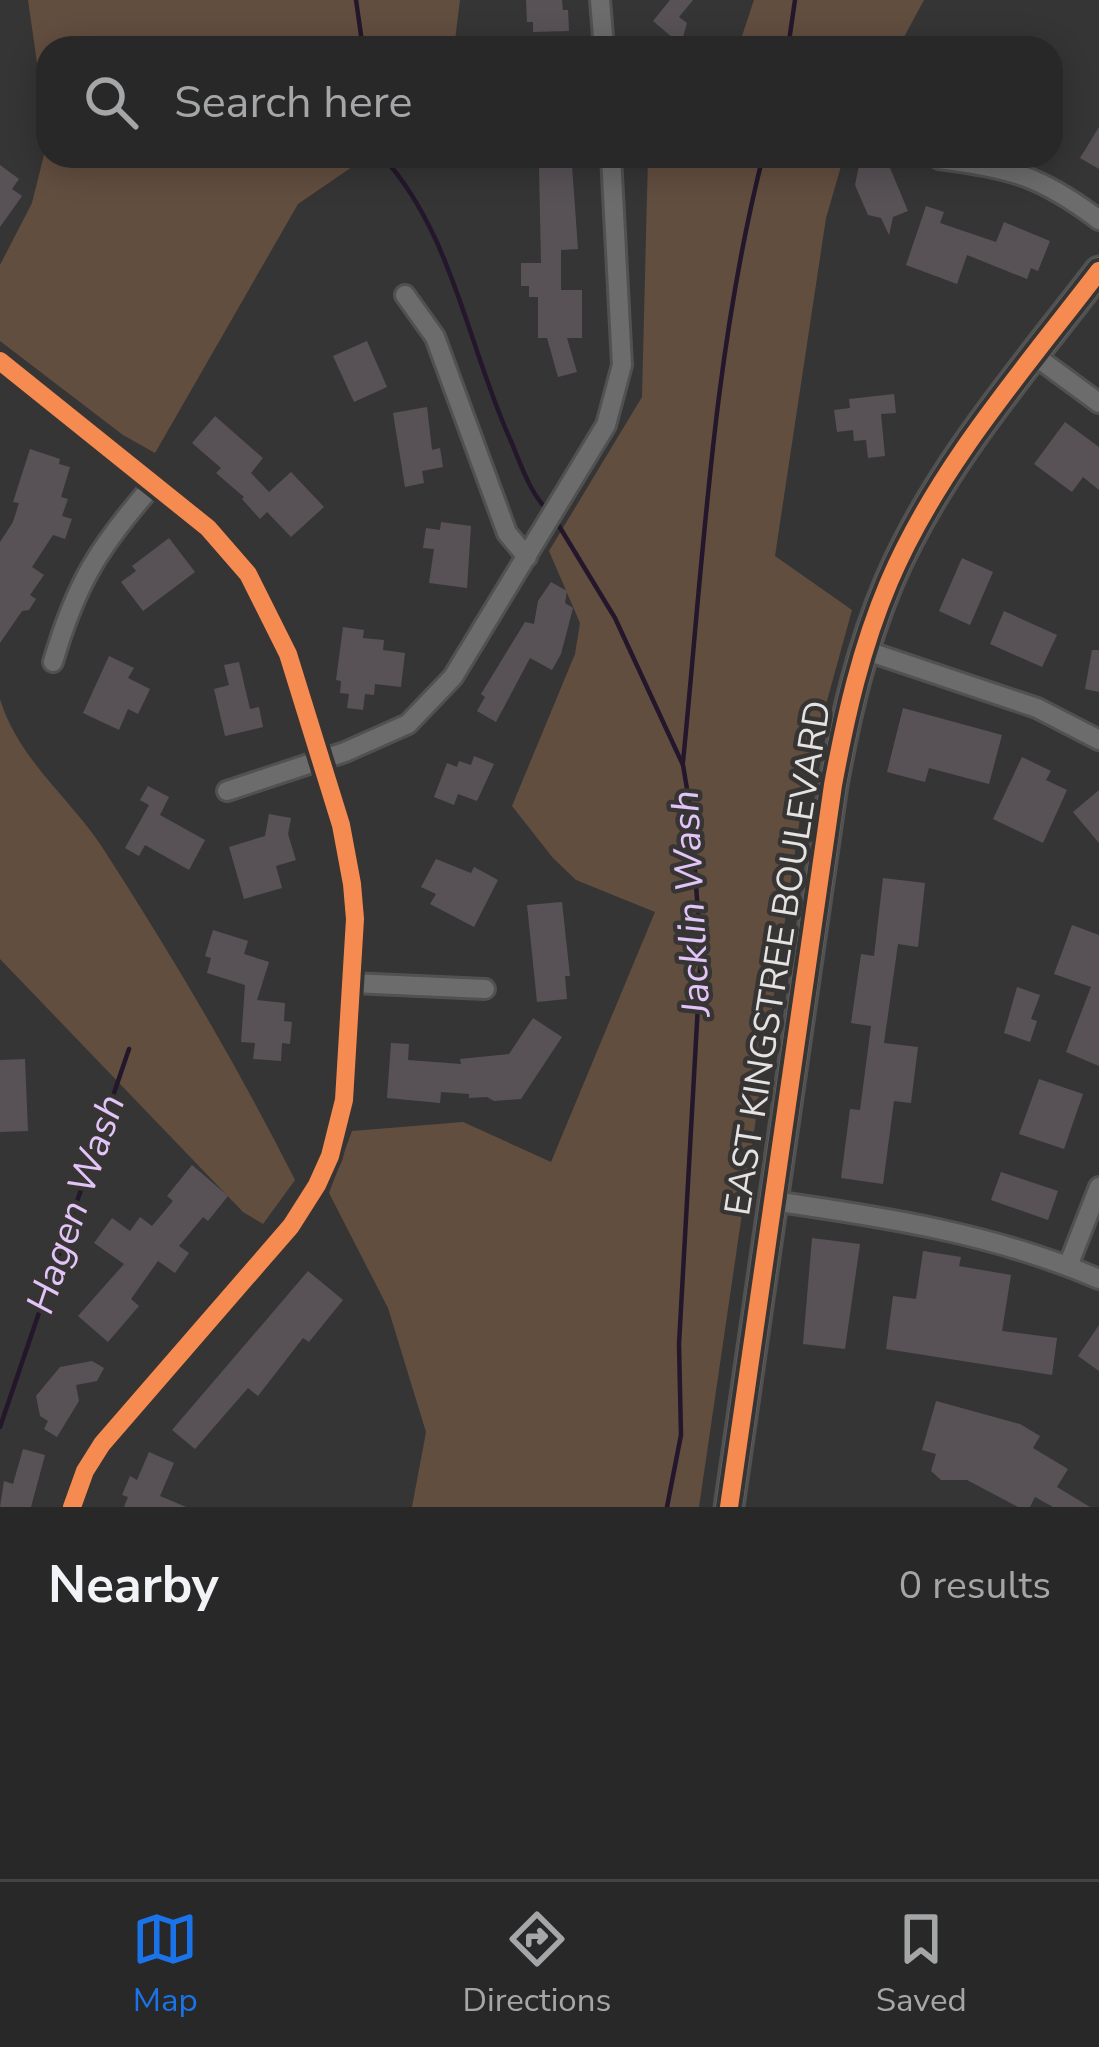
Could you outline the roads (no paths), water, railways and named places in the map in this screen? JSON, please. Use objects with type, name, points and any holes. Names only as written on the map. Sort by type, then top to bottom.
[{"type":"street","points":[[601,0],[603,36]]},
{"type":"street","points":[[227,791],[408,724],[453,677],[607,424],[617,395],[623,331],[612,168]]},
{"type":"street","points":[[988,168],[1046,182],[1099,220]]},
{"type":"street","name":"EAST KINGSTREE BOULEVARD","points":[[729,1507],[832,785],[864,650],[891,578],[934,497],[1099,271]]},
{"type":"street","points":[[405,295],[435,337],[507,533],[526,557]]},
{"type":"street","points":[[1035,356],[1099,403]]},
{"type":"street","points":[[0,361],[208,528],[259,592],[288,654],[349,854],[355,919],[344,1100],[330,1156],[317,1185],[291,1226],[102,1444],[72,1507]]},
{"type":"street","points":[[53,662],[87,569],[152,486]]},
{"type":"street","points":[[864,650],[1037,708],[1099,740]]},
{"type":"street","points":[[352,983],[484,989]]},
{"type":"street","points":[[1068,1267],[1099,1187]]},
{"type":"street","points":[[773,1201],[939,1228],[1005,1244],[1099,1279]]},
{"type":"waterway","name":"Jacklin Wash","points":[[356,0],[361,36]]},
{"type":"waterway","points":[[790,36],[795,0]]},
{"type":"waterway","name":"Jacklin Wash","points":[[392,168],[426,219],[522,468],[549,512]]},
{"type":"waterway","points":[[683,762],[721,381],[760,168]]},
{"type":"waterway","name":"Jacklin Wash","points":[[556,521],[615,618],[683,765],[690,807],[701,951],[679,1344],[681,1435],[667,1507]]},
{"type":"waterway","name":"Hagen Wash","points":[[0,1427],[129,1049]]}]
